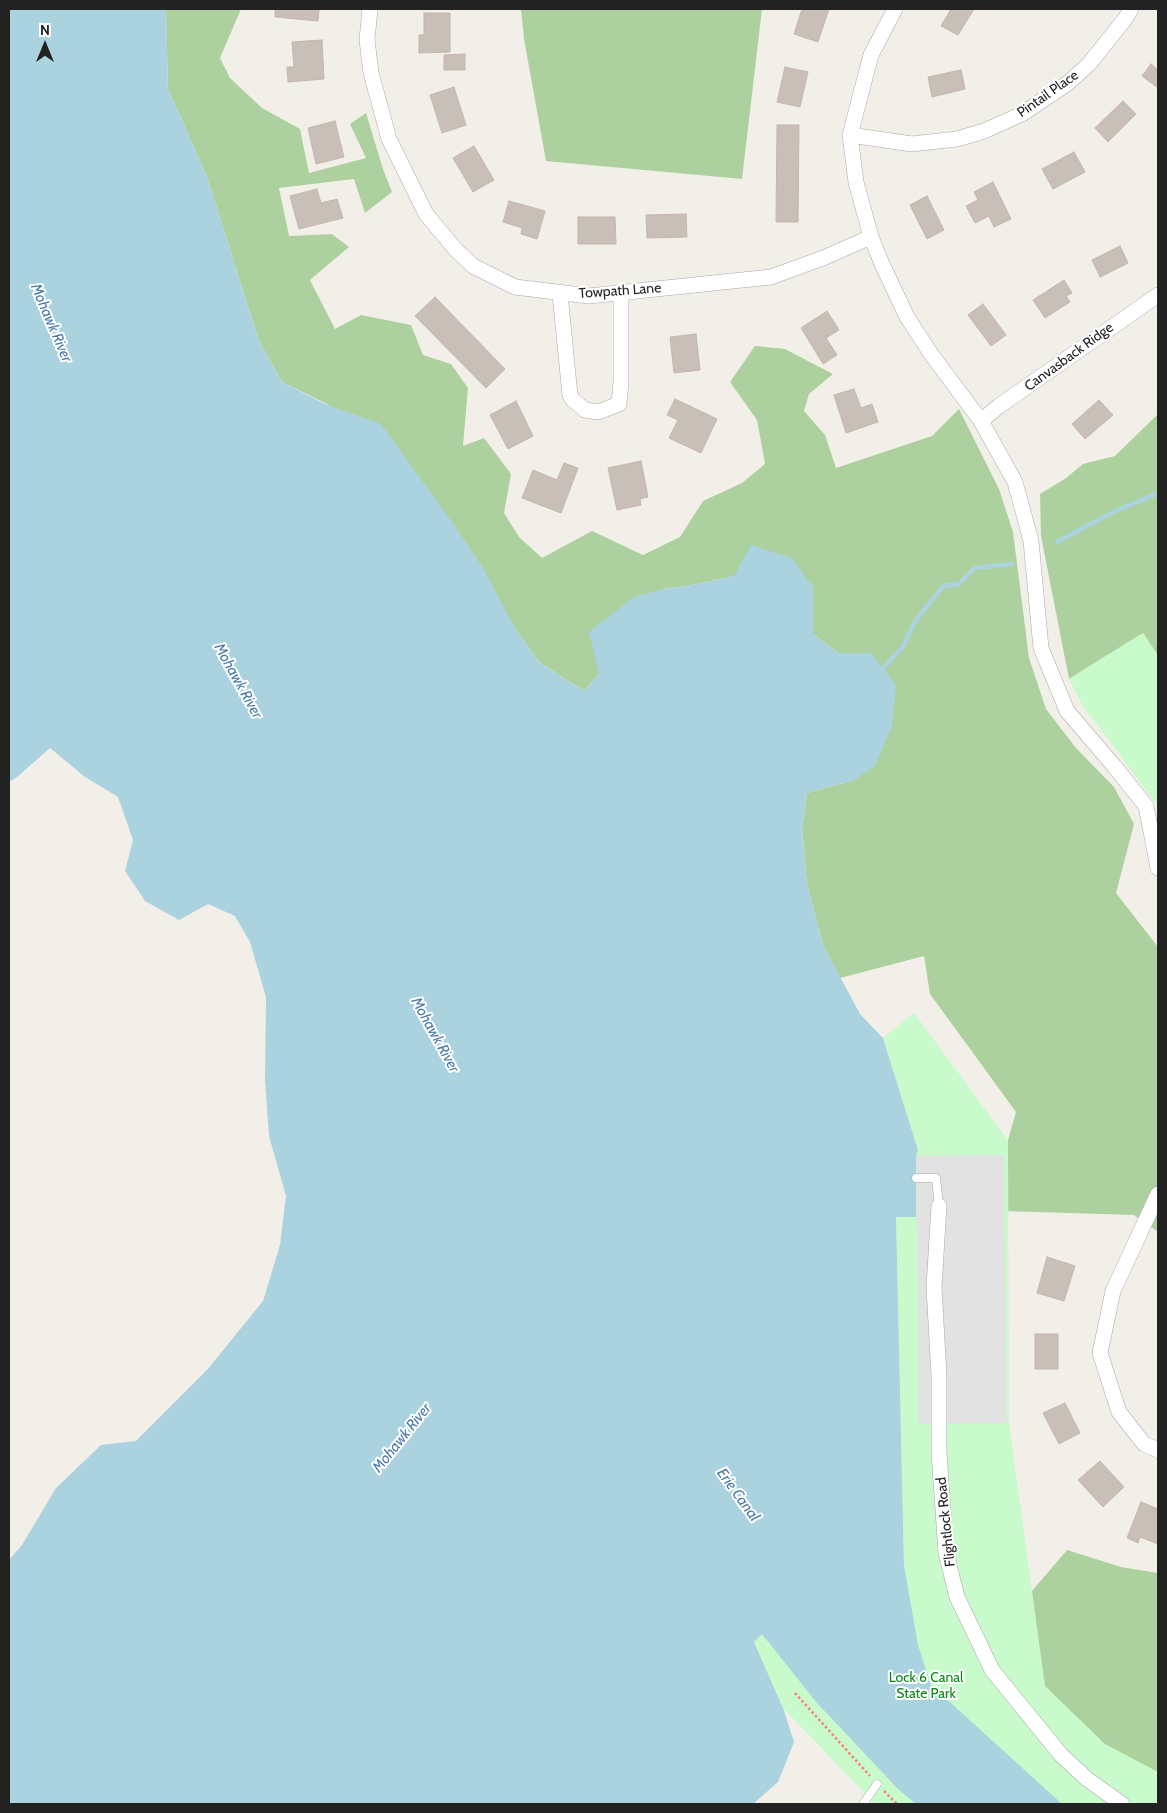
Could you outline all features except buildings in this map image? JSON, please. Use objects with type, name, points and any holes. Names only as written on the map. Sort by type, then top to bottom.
[{"type":"street","name":"Towpath Lane","points":[[370,9],[367,40],[371,73],[389,139],[426,214],[456,250],[473,266],[515,287],[560,294],[590,296],[771,277],[871,237]]},
{"type":"street","points":[[895,9],[871,55],[850,135],[856,182],[871,237],[907,317],[931,354],[981,421],[1014,482],[1031,541],[1041,648],[1066,712],[1114,766],[1146,806],[1158,868]]},
{"type":"street","name":"Pintail Place","points":[[850,135],[912,144],[957,139],[984,131],[1022,114],[1068,83],[1089,64],[1131,9]]},
{"type":"street","points":[[560,294],[570,395],[585,410],[598,412],[619,404],[621,382],[621,294]]},
{"type":"street","name":"Canvasback Ridge","points":[[981,421],[999,406],[1158,295]]},
{"type":"street","points":[[1158,1194],[1113,1291],[1100,1353],[1118,1412],[1144,1444],[1158,1450]]},
{"type":"street","name":"Flightlock Road","points":[[939,1206],[934,1287],[939,1376],[939,1452],[946,1553],[957,1597],[992,1670],[1061,1755],[1086,1779],[1122,1804]]},
{"type":"lane","points":[[916,1178],[936,1178],[939,1206]]},
{"type":"lane","points":[[863,1804],[877,1784]]},
{"type":"path","points":[[795,1693],[897,1804]]},
{"type":"green space","points":[[166,9],[241,9],[220,58],[230,78],[262,108],[300,129],[309,173],[366,158],[350,124],[366,113],[392,192],[365,213],[354,179],[279,188],[289,236],[332,234],[349,247],[310,280],[335,329],[361,315],[411,325],[423,355],[451,364],[468,388],[463,446],[484,438],[511,474],[504,513],[519,537],[542,558],[592,531],[643,555],[680,537],[703,501],[742,483],[765,464],[757,420],[730,382],[755,346],[785,349],[833,374],[809,394],[804,411],[825,435],[836,468],[932,436],[959,409],[999,489],[1013,532],[1029,658],[1046,709],[1076,748],[1114,787],[1134,824],[1116,893],[1158,947],[1158,1232],[1134,1215],[1004,1211],[1008,1140],[1016,1112],[930,994],[924,956],[840,978],[823,945],[807,884],[802,828],[807,793],[854,780],[871,653],[838,653],[813,634],[813,587],[734,576],[663,589],[584,691],[539,662],[516,630],[327,404],[282,382],[259,341],[207,177],[168,89]]},
{"type":"green space","points":[[521,9],[762,9],[742,179],[546,161],[524,39]]},
{"type":"green space","points":[[1158,414],[1158,656],[1143,633],[1069,679],[1041,536],[1040,494],[1066,478],[1083,464],[1115,456]]},
{"type":"green space","points":[[1143,633],[1158,656],[1158,806],[1081,703],[1069,679]]},
{"type":"green space","name":"Lock 6 Canal State Park","points":[[914,1013],[1008,1140],[1009,1423],[1045,1686],[1105,1744],[1158,1772],[1158,1804],[875,1804],[783,1708],[754,1642],[762,1634],[904,1566],[896,1217],[916,1216],[916,1156],[918,1150],[883,1038]]},
{"type":"green space","points":[[1067,1550],[1121,1567],[1158,1573],[1158,1804],[1068,1745],[1034,1662],[1032,1591]]},
{"type":"shaded area","points":[[1004,1155],[1007,1423],[919,1424],[916,1156]]},
{"type":"water","points":[[9,9],[166,9],[168,89],[207,177],[259,341],[282,382],[327,405],[381,424],[483,568],[516,630],[539,662],[584,691],[599,674],[589,632],[634,597],[663,589],[734,576],[751,545],[792,558],[813,587],[813,634],[838,653],[871,653],[896,685],[892,726],[875,766],[854,780],[807,793],[802,828],[807,884],[823,945],[860,1014],[883,1038],[918,1150],[916,1156],[916,1217],[896,1217],[904,1566],[918,1645],[931,1685],[1062,1804],[916,1804],[898,1789],[817,1703],[762,1634],[754,1642],[783,1708],[794,1742],[778,1782],[753,1804],[9,1804],[9,1560],[22,1545],[56,1488],[101,1445],[136,1441],[207,1370],[263,1301],[280,1245],[286,1196],[269,1136],[265,1080],[266,997],[250,942],[235,916],[208,904],[179,920],[145,901],[125,871],[133,840],[118,797],[85,777],[50,748],[9,782]]},
{"type":"waterway","points":[[1057,542],[1111,513],[1158,493]]},
{"type":"waterway","points":[[880,672],[904,645],[914,623],[943,586],[959,584],[975,568],[1012,564]]},
{"type":"water label","name":"Mohawk River","points":[[51,323]]},
{"type":"water label","name":"Mohawk River","points":[[238,681]]},
{"type":"water label","name":"Mohawk River","points":[[435,1035]]},
{"type":"water label","name":"Mohawk River","points":[[402,1438]]},
{"type":"water label","name":"Erie Canal","points":[[738,1495]]}]
